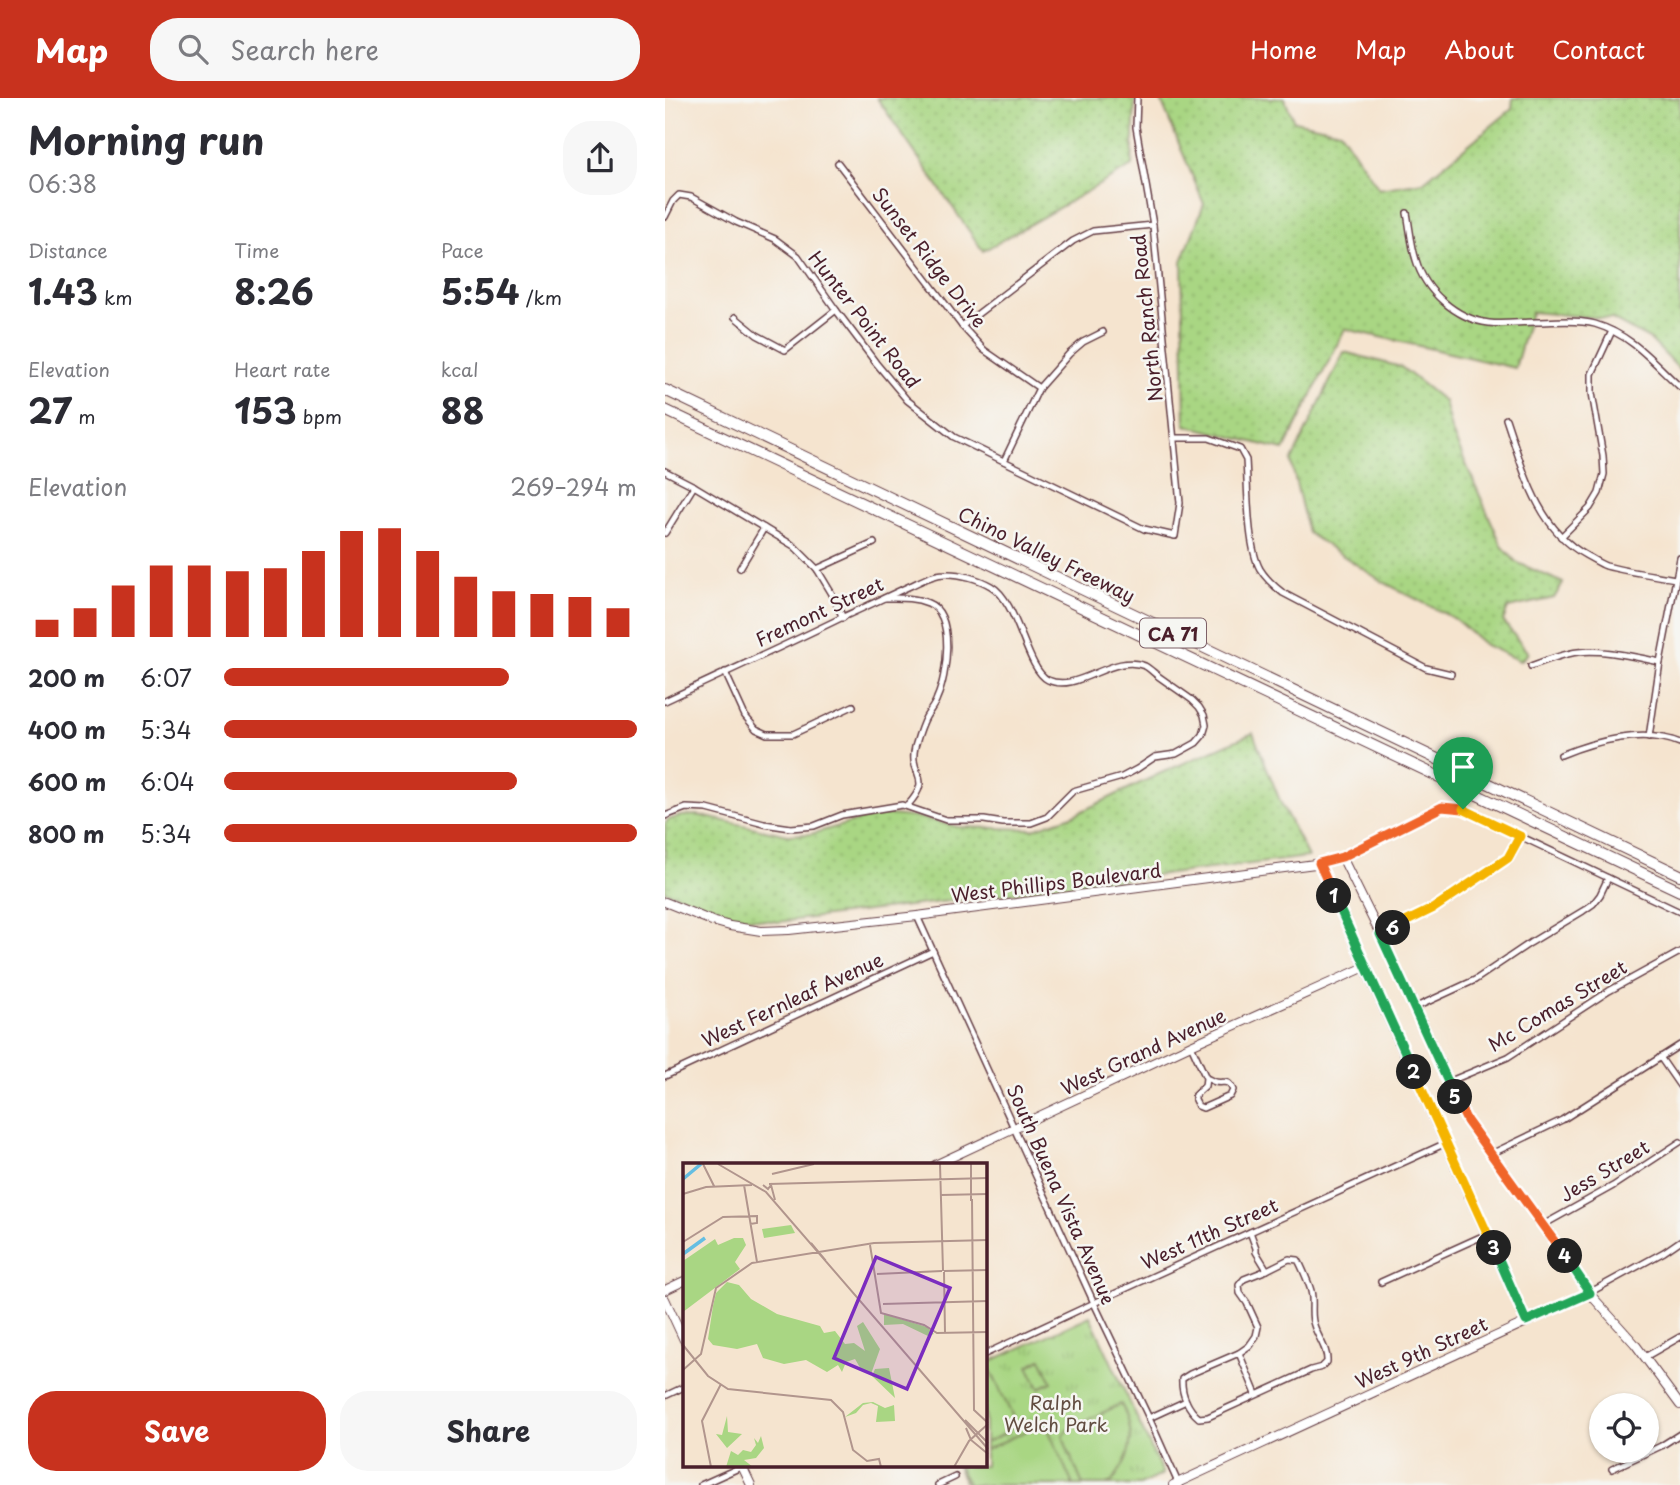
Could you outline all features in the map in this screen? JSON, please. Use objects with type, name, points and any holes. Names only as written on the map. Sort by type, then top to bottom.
[{"type":"highway","name":"Chino Valley Freeway","points":[[665,390],[1680,876]]},
{"type":"highway","name":"Chino Valley Freeway","points":[[665,410],[1680,891]]},
{"type":"street","name":"North Ranch Road","points":[[1137,98],[1136,127],[1153,225],[1181,503],[1175,536]]},
{"type":"street","name":"Sunset Ridge Drive","points":[[838,163],[962,326],[984,350],[1039,388]]},
{"type":"street","name":"Hunter Point Road","points":[[665,217],[679,195],[691,197],[736,222],[775,239],[798,256],[876,363],[907,400],[954,437],[1144,528],[1175,536]]},
{"type":"street","points":[[1406,213],[1416,262],[1430,287],[1447,306],[1468,317],[1488,323],[1593,323],[1633,342],[1680,387]]},
{"type":"street","points":[[962,326],[1073,241],[1093,231],[1153,225]]},
{"type":"street","points":[[735,317],[757,335],[785,350],[836,310]]},
{"type":"street","points":[[1561,537],[1590,508],[1599,493],[1604,474],[1591,393],[1592,374],[1612,331]]},
{"type":"street","points":[[1004,461],[1039,388],[1069,354],[1083,342],[1103,332]]},
{"type":"street","points":[[1506,419],[1527,479],[1545,517],[1561,537],[1578,551],[1604,565],[1676,579]]},
{"type":"street","points":[[1174,438],[1209,438],[1240,449],[1246,460],[1253,550],[1260,569],[1269,582],[1283,593],[1426,668],[1451,674]]},
{"type":"street","points":[[665,471],[794,546],[817,569],[843,618]]},
{"type":"street","points":[[665,533],[694,486]]},
{"type":"street","points":[[740,568],[764,528]]},
{"type":"street","points":[[817,569],[874,543]]},
{"type":"street","points":[[1649,737],[1680,558]]},
{"type":"street","name":"Fremont Street","points":[[665,701],[882,598],[931,576],[945,574],[964,576],[991,586],[1000,593],[1019,627],[1036,668],[1042,676],[1051,681],[1061,683],[1076,680],[1133,663],[1145,666],[1192,700],[1204,715],[1206,725],[1203,735],[1186,750],[1155,757],[1122,777],[1073,791],[1047,817],[1031,823],[946,820],[907,806]]},
{"type":"street","points":[[665,816],[686,808],[707,808],[764,824],[791,828],[814,826],[842,815],[867,810],[907,806],[917,796],[921,783],[914,750],[944,680],[946,636],[939,611],[930,603],[909,598],[882,598]]},
{"type":"street","points":[[1531,666],[1559,656],[1598,651],[1660,662]]},
{"type":"street","points":[[725,672],[745,716],[756,729],[767,734],[793,734],[853,706]]},
{"type":"street","points":[[1561,755],[1604,740],[1626,737],[1649,737],[1680,743]]},
{"type":"street","name":"West Phillips Boulevard","points":[[665,902],[730,926],[761,931],[789,930],[917,916],[1319,863],[1342,857],[1442,807],[1463,809],[1520,836]]},
{"type":"street","points":[[1380,934],[1434,908],[1508,858],[1520,836],[1680,912]]},
{"type":"street","points":[[1342,857],[1467,1121],[1590,1293],[1645,1357],[1680,1405]]},
{"type":"street","points":[[1319,863],[1526,1321]]},
{"type":"street","points":[[1414,1008],[1475,980],[1583,911],[1600,895],[1608,878]]},
{"type":"street","name":"South Buena Vista Avenue","points":[[917,916],[1149,1418],[1176,1484]]},
{"type":"street","name":"West Fernleaf Avenue","points":[[665,1076],[933,951]]},
{"type":"street","name":"Mc Comas Street","points":[[1448,1082],[1508,1057],[1609,991],[1680,952]]},
{"type":"street","name":"West Grand Avenue","points":[[939,1163],[1365,967]]},
{"type":"street","points":[[1191,1045],[1206,1078],[1205,1086],[1195,1095],[1198,1106],[1203,1108],[1230,1096],[1233,1090],[1225,1081],[1215,1082],[1206,1078]]},
{"type":"street","points":[[1490,1154],[1562,1120],[1680,1045]]},
{"type":"street","points":[[1660,1057],[1680,1086]]},
{"type":"street","name":"Jess Street","points":[[1543,1225],[1613,1186],[1680,1142]]},
{"type":"street","name":"West 11th Street","points":[[987,1353],[1446,1143]]},
{"type":"street","points":[[1250,1232],[1259,1259],[1267,1270]]},
{"type":"street","points":[[1381,1282],[1487,1234]]},
{"type":"street","name":"West 9th Street","points":[[1176,1484],[1590,1293],[1680,1241]]},
{"type":"street","points":[[1289,1259],[1298,1260],[1302,1266],[1311,1291],[1312,1323],[1328,1354],[1327,1362],[1322,1367],[1256,1394],[1208,1418],[1199,1418],[1192,1413],[1181,1388],[1182,1379],[1249,1346],[1258,1327],[1239,1286],[1244,1279],[1267,1270],[1289,1259]]},
{"type":"street","points":[[665,1290],[683,1281]]},
{"type":"street","points":[[665,1298],[683,1338]]},
{"type":"street","points":[[1645,1357],[1680,1337]]},
{"type":"street","points":[[1239,1353],[1256,1394]]},
{"type":"street","points":[[665,1396],[683,1387]]},
{"type":"street","points":[[1149,1418],[1187,1401]]},
{"type":"street","points":[[1612,1469],[1680,1434]]},
{"type":"street","points":[[701,1485],[739,1468]]},
{"type":"street","points":[[744,1468],[751,1485]]},
{"type":"street","points":[[938,1485],[955,1477]]},
{"type":"green space","points":[[877,98],[1135,98],[1132,166],[983,251]]},
{"type":"green space","points":[[1160,98],[1284,98],[1294,121],[1340,131],[1379,189],[1423,182],[1512,109],[1513,98],[1680,98],[1680,370],[1651,340],[1612,319],[1531,312],[1515,368],[1345,329],[1284,450],[1185,425],[1182,261],[1204,204]]},
{"type":"green space","points":[[1344,352],[1401,367],[1444,401],[1451,430],[1502,546],[1516,562],[1563,583],[1554,598],[1508,608],[1503,621],[1528,653],[1520,661],[1485,645],[1455,619],[1383,582],[1308,533],[1291,462]]},
{"type":"green space","points":[[1253,733],[1281,803],[1308,857],[778,922],[735,916],[665,891],[665,824],[668,820],[681,816],[697,815],[788,835],[811,834],[882,814],[921,818],[958,827],[1033,829],[1072,816]]},
{"type":"green space","name":"Ralph Welch Park","points":[[1090,1316],[1163,1474],[1140,1485],[966,1485],[958,1468],[987,1468],[987,1363]]},
{"type":"green space","points":[[1041,1359],[1052,1382],[1039,1388],[1028,1366]]},
{"type":"green space","points":[[987,1368],[1012,1415],[1013,1426],[1006,1433],[987,1442]]},
{"type":"green space","points":[[1121,1404],[1130,1430],[1129,1448],[1123,1465],[1106,1485],[1083,1485],[1063,1436],[1070,1428]]},
{"type":"green space","points":[[1039,1425],[1048,1429],[1073,1485],[969,1485],[959,1468],[987,1468],[987,1449]]},
{"type":"route","points":[[1442,807],[1463,809],[1520,836],[1508,858],[1434,908],[1380,934],[1467,1121],[1590,1293],[1526,1321],[1319,863],[1342,857],[1442,807]]}]
